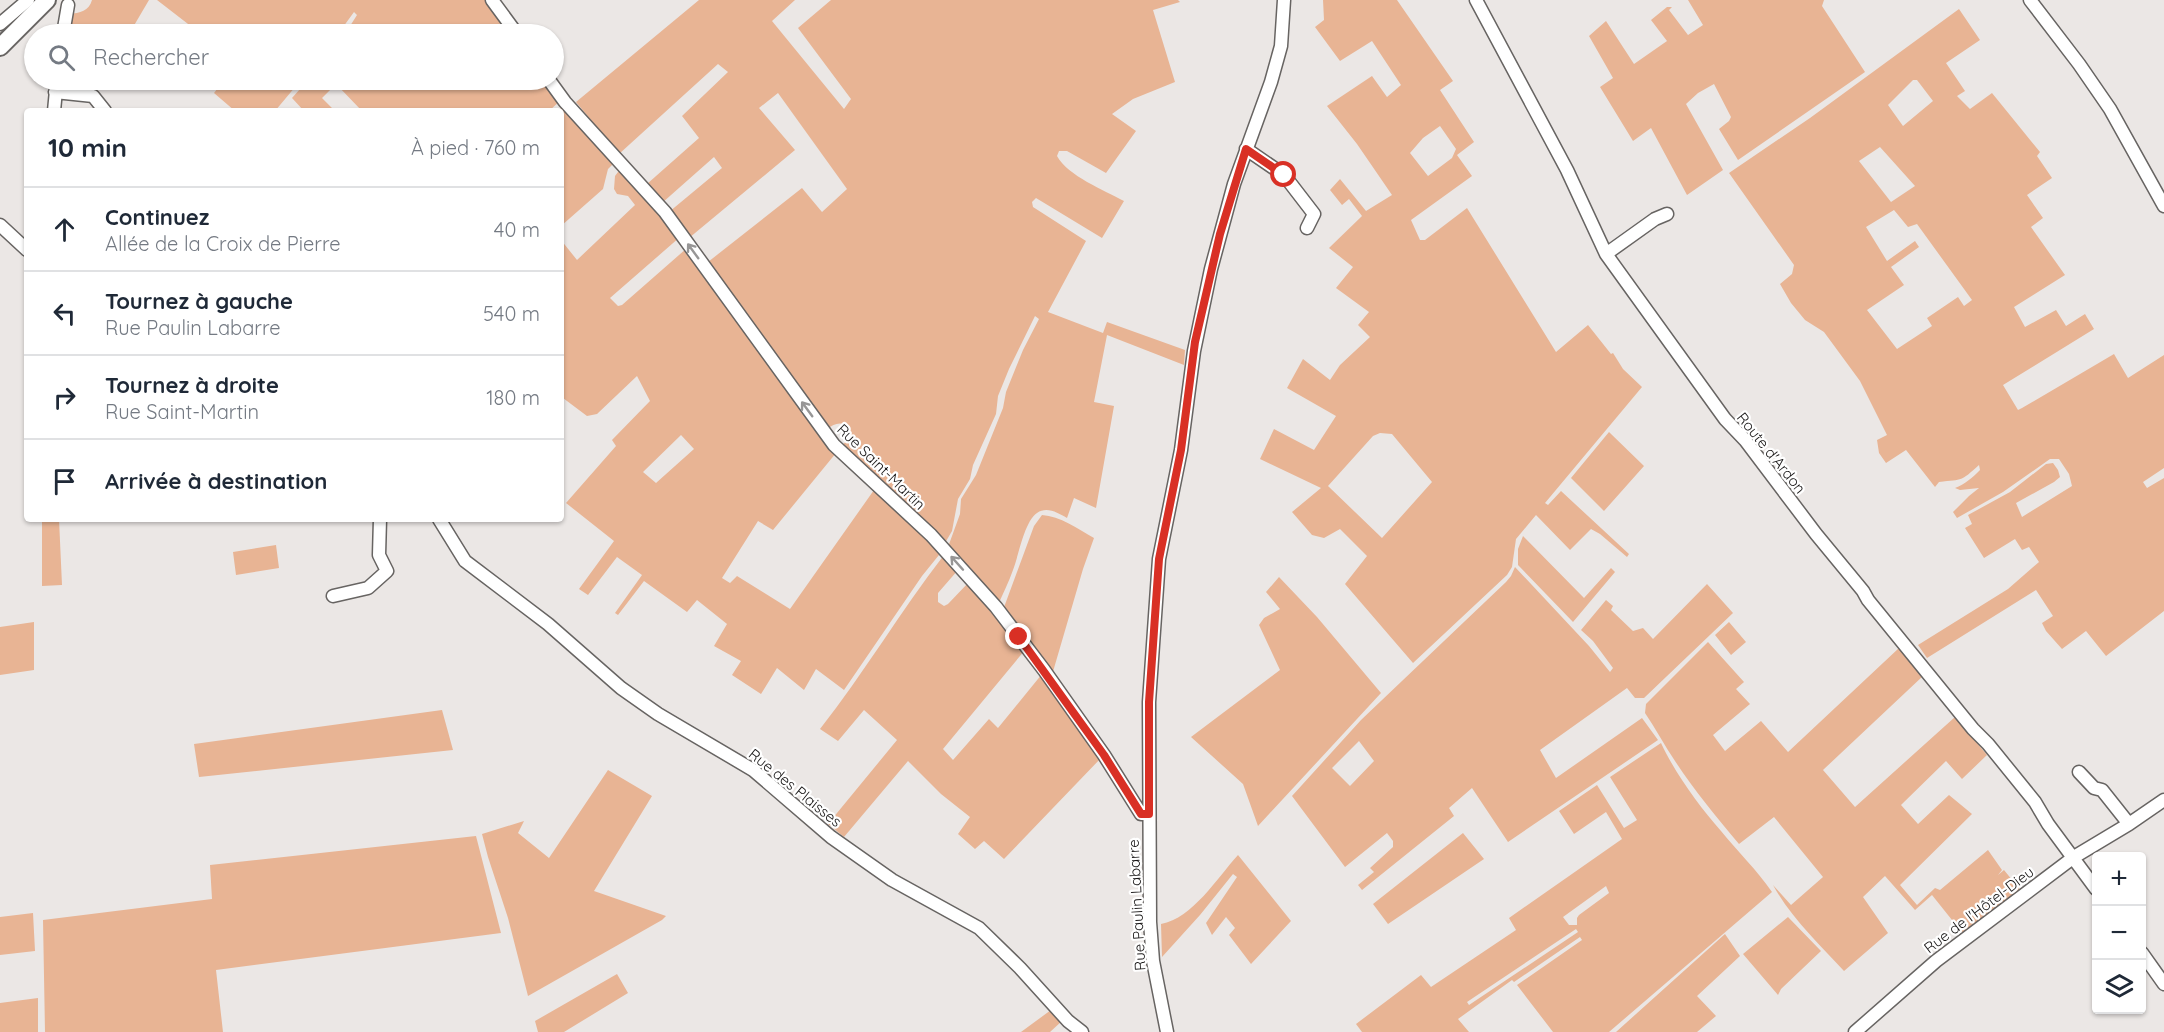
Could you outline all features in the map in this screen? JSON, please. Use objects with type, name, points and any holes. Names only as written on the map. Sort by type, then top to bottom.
[{"type":"main road","points":[[0,46],[46,0]]},
{"type":"street","points":[[492,0],[510,24]]},
{"type":"street","name":"Rue Paulin Labarre","points":[[1167,1032],[1151,943],[1149,702],[1159,559],[1181,450],[1195,342],[1220,234],[1281,46],[1284,0]]},
{"type":"street","name":"Route d'Ardon","points":[[1476,0],[1567,170],[1606,254],[1725,419],[1973,729],[2035,802],[2048,824],[2092,882]]},
{"type":"street","points":[[2030,0],[2110,109],[2164,206]]},
{"type":"street","points":[[0,24],[27,1]]},
{"type":"street","points":[[65,24],[68,5]]},
{"type":"street","points":[[54,108],[56,90]]},
{"type":"street","points":[[71,90],[93,96],[103,108]]},
{"type":"street","name":"Rue Saint-Martin","points":[[556,90],[665,212],[834,444],[931,535],[996,607],[1058,689],[1104,755],[1141,814],[1149,814]]},
{"type":"street","points":[[1246,149],[1284,175],[1314,214],[1307,228]]},
{"type":"street","points":[[1606,254],[1655,219],[1666,214]]},
{"type":"street","points":[[0,225],[24,247]]},
{"type":"street","points":[[333,596],[368,588],[387,571],[379,559],[380,522]]},
{"type":"street","name":"Rue des Plaisses","points":[[441,522],[469,566],[548,624],[621,688],[658,714],[753,770],[831,837],[892,880],[979,928],[1020,968],[1068,1021],[1082,1032]]},
{"type":"street","points":[[2079,772],[2094,788],[2102,790],[2129,824]]},
{"type":"street","name":"Rue de l'Hôtel-Dieu","points":[[1856,1032],[1936,961],[2074,857],[2164,800]]},
{"type":"street","points":[[2146,959],[2164,984]]},
{"type":"shaded area","points":[[92,0],[149,0],[135,24],[68,24],[69,14],[84,11]]},
{"type":"shaded area","points":[[157,0],[489,0],[507,24],[351,24],[357,15],[354,12],[345,24],[188,24]]},
{"type":"shaded area","points":[[699,0],[795,0],[772,21],[844,109],[851,99],[798,28],[831,0],[1178,0],[1180,2],[1153,10],[1175,82],[1133,99],[1112,114],[1136,131],[1106,173],[1067,151],[1059,151],[1057,156],[1069,170],[1124,201],[1102,238],[1036,198],[1032,202],[1033,207],[1086,241],[1048,312],[1103,333],[1107,322],[1185,350],[1184,365],[1107,335],[1094,402],[1114,406],[1096,508],[1074,498],[1067,518],[1049,510],[1041,511],[1032,517],[998,605],[948,547],[960,514],[961,499],[976,475],[1003,408],[1006,392],[1023,350],[1039,319],[1035,316],[1009,369],[998,396],[996,414],[973,465],[970,479],[958,499],[952,531],[945,543],[841,446],[849,439],[850,428],[844,424],[838,424],[827,429],[788,371],[767,348],[708,262],[802,188],[822,212],[847,189],[778,93],[759,108],[795,150],[689,238],[669,212],[722,168],[714,157],[662,203],[647,184],[699,138],[682,116],[728,72],[718,64],[619,154],[576,102]]},
{"type":"shaded area","points":[[1323,0],[1397,0],[1453,81],[1440,90],[1474,142],[1457,155],[1472,176],[1411,220],[1420,240],[1425,240],[1467,208],[1556,352],[1588,325],[1611,354],[1613,353],[1623,369],[1642,387],[1545,503],[1548,505],[1561,491],[1629,554],[1627,557],[1591,529],[1570,550],[1536,515],[1516,539],[1512,567],[1507,575],[1413,663],[1345,584],[1367,556],[1340,529],[1324,538],[1312,535],[1292,512],[1321,488],[1260,459],[1274,429],[1314,450],[1336,416],[1287,388],[1303,359],[1330,380],[1340,365],[1370,337],[1358,325],[1369,312],[1336,288],[1353,267],[1329,248],[1362,216],[1349,199],[1342,205],[1330,190],[1340,179],[1366,211],[1392,195],[1357,144],[1327,106],[1372,76],[1387,97],[1401,85],[1372,41],[1340,61],[1315,27],[1324,20]],"holes":[[[1440,126],[1456,149],[1452,158],[1428,176],[1410,153],[1423,138]],[[1380,433],[1392,434],[1432,482],[1382,538],[1328,486],[1373,436]]]},
{"type":"shaded area","points":[[1688,0],[1824,0],[1822,6],[1865,72],[1738,160],[1719,129],[1731,117],[1714,84],[1698,93],[1686,104],[1723,170],[1687,195],[1651,128],[1633,141],[1600,87],[1613,78],[1589,36],[1606,21],[1634,64],[1667,41],[1651,20],[1667,7],[1672,7],[1669,10],[1688,35],[1703,25]]},
{"type":"shaded area","points":[[1959,9],[1980,40],[1946,63],[1965,91],[1957,96],[1970,109],[1992,93],[2040,152],[2037,156],[2052,178],[2027,195],[2043,218],[2031,227],[2065,275],[2014,307],[2025,327],[2056,310],[2066,326],[2085,314],[2094,329],[2003,385],[2018,410],[2114,354],[2128,378],[2164,355],[2164,468],[2143,482],[2147,488],[2164,478],[2164,611],[2106,656],[2086,631],[2062,649],[2042,623],[2053,616],[2036,590],[1927,658],[1918,645],[2008,589],[2039,562],[2029,547],[2022,550],[2015,539],[1984,558],[1965,528],[1972,524],[1968,515],[2010,492],[2046,464],[2053,463],[2060,477],[2016,503],[2022,517],[2072,486],[2069,474],[2059,459],[2050,459],[2003,492],[1957,518],[1953,512],[1979,488],[1960,490],[1955,488],[1977,473],[1980,470],[1979,465],[1961,479],[1939,482],[1935,487],[1906,450],[1886,463],[1879,453],[1877,440],[1887,435],[1860,381],[1824,332],[1805,320],[1791,303],[1780,284],[1792,274],[1794,265],[1729,173],[1810,118]],"holes":[[[1913,80],[1917,80],[1933,101],[1903,126],[1888,105]],[[1880,147],[1915,186],[1891,202],[1859,161]],[[1894,210],[1908,227],[1917,224],[1972,300],[1964,306],[1958,297],[1927,318],[1932,326],[1897,349],[1867,310],[1904,285],[1891,267],[1919,247],[1915,241],[1887,261],[1866,227]]]},
{"type":"shaded area","points":[[216,90],[293,90],[278,108],[232,108],[214,93]]},
{"type":"shaded area","points":[[299,90],[330,90],[322,98],[332,108],[301,108],[292,98]]},
{"type":"shaded area","points":[[342,90],[554,90],[561,100],[552,108],[359,108]]},
{"type":"shaded area","points":[[565,105],[615,162],[608,169],[603,189],[564,223],[564,108],[561,108]]},
{"type":"shaded area","points":[[621,168],[680,237],[610,298],[618,306],[622,305],[687,248],[836,453],[773,530],[758,521],[722,578],[730,583],[737,576],[790,609],[874,490],[943,550],[922,576],[844,690],[816,669],[804,690],[777,668],[761,694],[732,675],[741,661],[714,646],[727,624],[697,600],[687,612],[644,581],[618,615],[615,613],[642,575],[617,557],[588,595],[579,589],[614,541],[566,503],[616,446],[612,440],[650,401],[637,376],[597,414],[587,416],[564,399],[564,244],[577,260],[635,205],[628,196],[617,194],[614,189],[615,176]],"holes":[[[681,435],[694,449],[656,483],[643,472]]]},
{"type":"shaded area","points":[[1609,432],[1644,466],[1604,511],[1571,478]]},
{"type":"shaded area","points":[[1042,515],[1062,520],[1094,538],[1052,675],[1003,610],[1034,526]]},
{"type":"shaded area","points":[[42,522],[59,522],[62,585],[42,586]]},
{"type":"shaded area","points":[[1523,536],[1584,598],[1611,568],[1615,572],[1573,622],[1518,565],[1518,549]]},
{"type":"shaded area","points":[[276,545],[279,568],[236,575],[233,552]]},
{"type":"shaded area","points":[[944,555],[958,570],[938,593],[938,602],[944,606],[948,604],[969,582],[1025,650],[943,749],[953,760],[989,719],[998,728],[1042,674],[1101,758],[1004,859],[984,841],[975,849],[958,834],[970,817],[941,794],[908,761],[844,837],[828,824],[897,740],[864,710],[838,741],[820,729]]},
{"type":"shaded area","points":[[1515,567],[1589,646],[1610,672],[1613,668],[1593,641],[1581,630],[1606,600],[1613,606],[1611,610],[1633,631],[1643,628],[1653,639],[1707,584],[1733,613],[1644,698],[1635,698],[1627,688],[1540,750],[1556,778],[1642,718],[1658,740],[1508,842],[1472,788],[1449,808],[1454,816],[1362,890],[1358,885],[1374,872],[1370,868],[1393,847],[1393,841],[1387,833],[1345,867],[1292,796],[1361,720],[1511,576]],"holes":[[[1359,741],[1374,761],[1350,786],[1332,768]]]},
{"type":"shaded area","points":[[1279,577],[1317,617],[1381,693],[1258,826],[1243,784],[1191,737],[1280,670],[1259,625],[1264,618],[1280,609],[1266,592]]},
{"type":"shaded area","points":[[34,622],[34,670],[0,675],[0,627]]},
{"type":"shaded area","points":[[1729,622],[1746,642],[1731,655],[1715,635]]},
{"type":"shaded area","points":[[1708,642],[1744,682],[1736,689],[1750,704],[1713,735],[1725,751],[1761,721],[1788,752],[1899,648],[1923,676],[1823,770],[1855,807],[1955,717],[1987,755],[1962,779],[1946,761],[1901,805],[1918,824],[1949,795],[1972,814],[1900,885],[1917,905],[1935,888],[1940,890],[1988,850],[2002,870],[1998,875],[2004,870],[2021,891],[1964,935],[1932,895],[1915,910],[1885,876],[1863,897],[1888,933],[1844,971],[1797,920],[1773,885],[1791,905],[1823,877],[1774,817],[1739,844],[1690,783],[1645,713],[1646,704]]},
{"type":"shaded area","points":[[442,710],[453,750],[199,777],[194,744]]},
{"type":"shaded area","points":[[1661,743],[1673,766],[1696,800],[1772,892],[1609,1032],[1553,1032],[1517,985],[1582,940],[1580,937],[1514,982],[1512,980],[1458,1019],[1469,1032],[1362,1032],[1356,1024],[1421,975],[1431,987],[1516,930],[1509,918],[1622,839],[1606,812],[1574,834],[1559,811],[1597,785],[1624,828],[1637,820],[1610,777]],"holes":[[[1606,886],[1609,893],[1579,915],[1577,925],[1569,925],[1563,917]],[[1576,929],[1578,932],[1469,1005],[1467,1002]]]},
{"type":"shaded area","points":[[608,770],[652,796],[594,891],[666,916],[528,996],[508,918],[482,834],[524,821],[518,833],[549,858]]},
{"type":"shaded area","points":[[1463,833],[1484,859],[1388,924],[1373,904]]},
{"type":"shaded area","points":[[476,836],[501,933],[216,970],[223,1032],[45,1032],[43,920],[212,899],[210,865]]},
{"type":"shaded area","points":[[1238,855],[1291,921],[1251,964],[1229,935],[1235,928],[1226,917],[1212,935],[1206,923],[1237,877],[1233,874],[1162,957],[1161,924],[1184,914],[1194,906]]},
{"type":"shaded area","points":[[33,913],[35,951],[0,955],[0,917]]},
{"type":"shaded area","points":[[1788,917],[1821,951],[1781,989],[1778,995],[1743,954]]},
{"type":"shaded area","points":[[1725,934],[1740,956],[1697,996],[1716,1016],[1697,1032],[1616,1032]]},
{"type":"shaded area","points":[[617,974],[628,993],[564,1032],[538,1032],[535,1021]]},
{"type":"shaded area","points":[[38,998],[38,1032],[0,1032],[0,1003]]},
{"type":"shaded area","points":[[1051,1010],[1062,1021],[1050,1032],[1021,1032]]},
{"type":"route","points":[[1019,637],[1104,755],[1141,814],[1149,814],[1149,702],[1159,559],[1181,450],[1195,342],[1220,234],[1246,149],[1284,175]]}]
